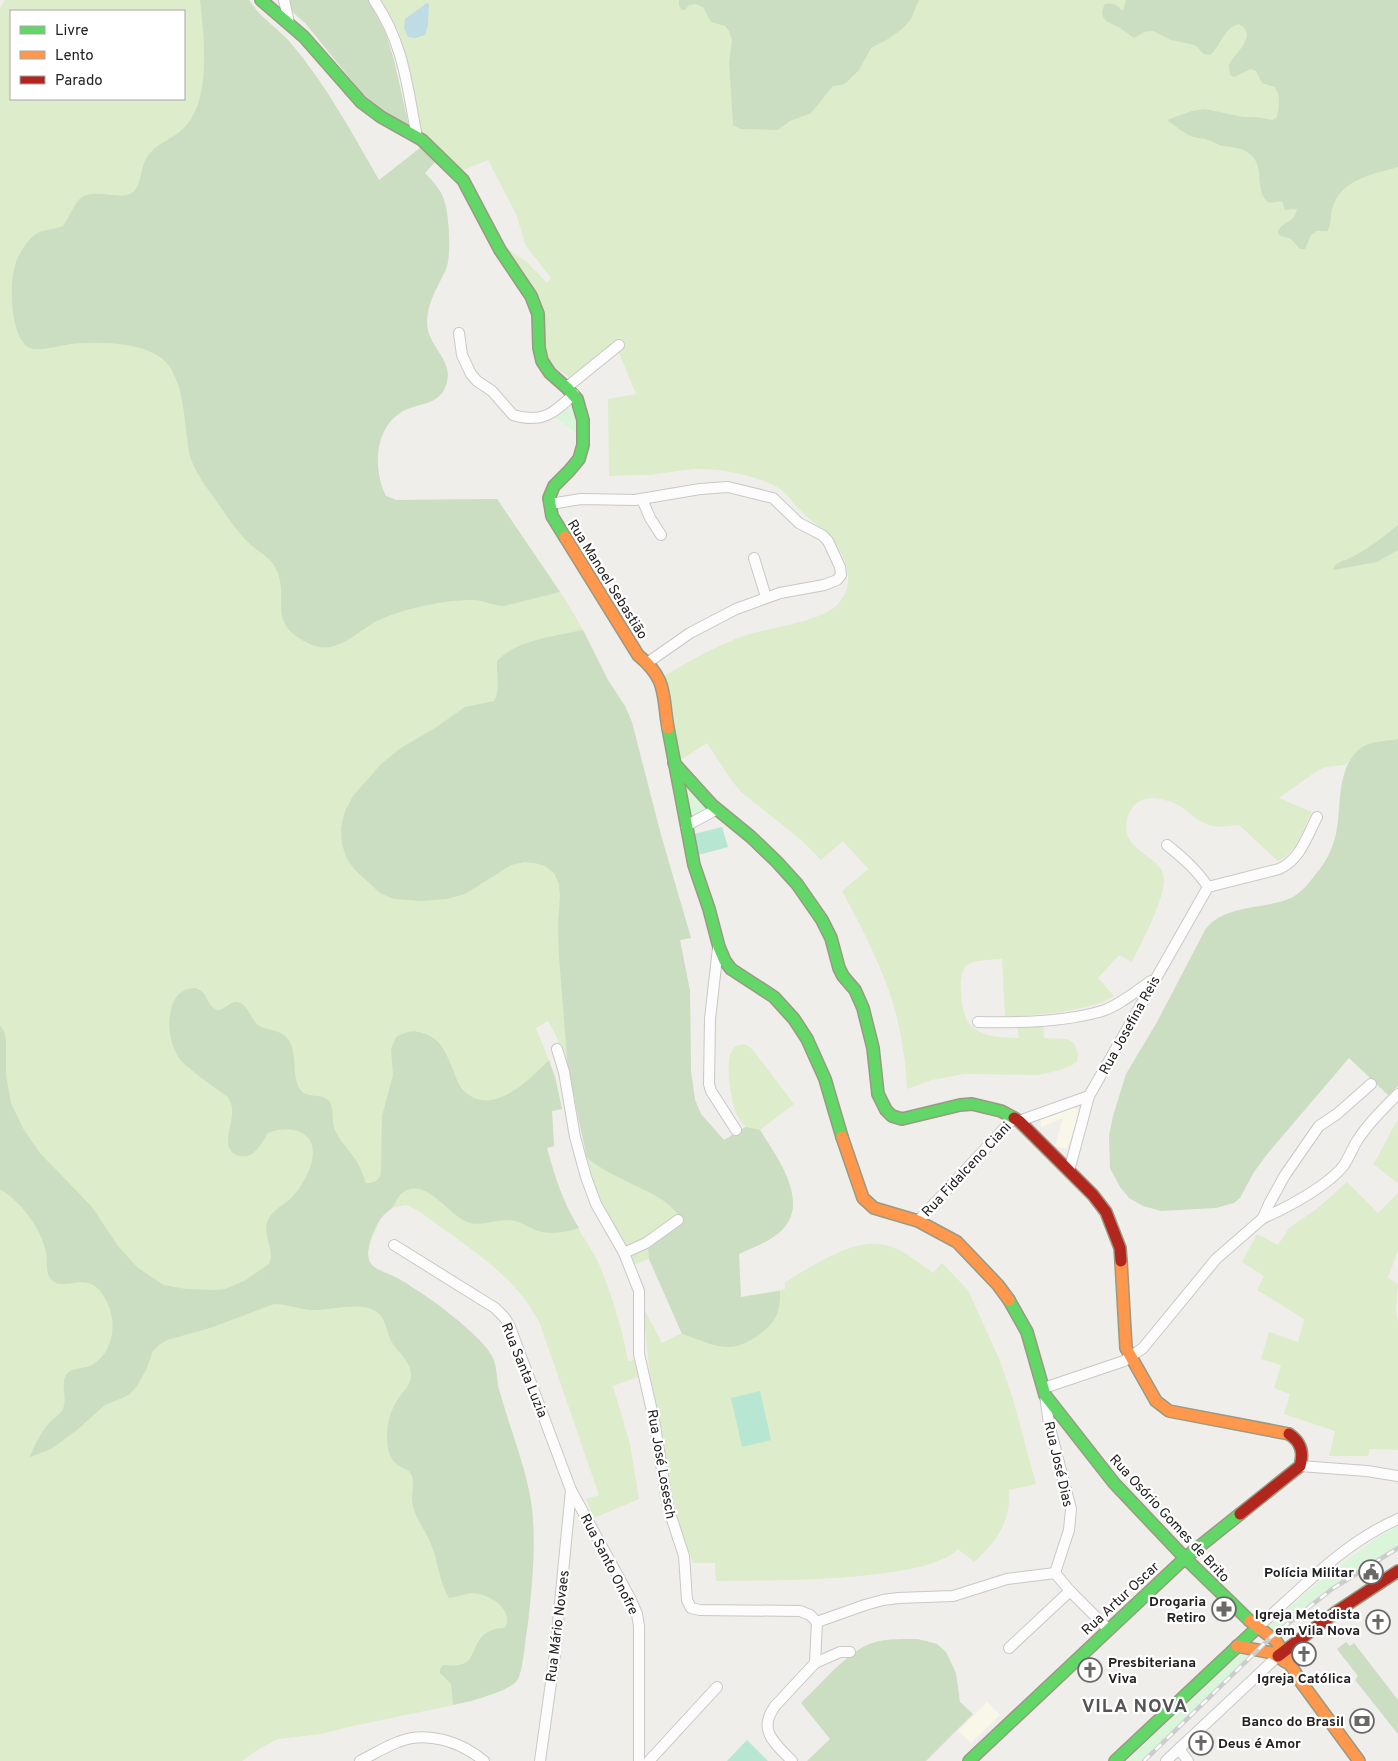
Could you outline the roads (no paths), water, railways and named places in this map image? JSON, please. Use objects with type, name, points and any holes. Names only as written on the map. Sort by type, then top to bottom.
[{"type":"street","points":[[261,0],[289,23],[370,109],[421,140],[466,185],[508,265],[535,305],[538,319],[540,352],[546,368],[551,375],[571,391],[579,402],[583,416],[582,448],[575,464],[552,488],[550,504],[581,498],[642,499],[700,489],[728,487],[773,498],[802,524],[825,538],[840,567],[841,575],[839,578],[824,585],[792,590],[766,597],[721,616],[690,632],[648,663]]},
{"type":"street","points":[[284,0],[289,23]]},
{"type":"street","points":[[374,0],[384,14],[398,47],[421,140]]},
{"type":"street","points":[[459,333],[462,355],[471,374],[492,391],[513,415],[534,418],[549,415],[619,345]]},
{"type":"street","points":[[642,499],[650,518],[661,535]]},
{"type":"street","name":"Rua Manoel Sebastião","points":[[550,504],[554,520],[638,655],[648,663],[662,684],[674,763]]},
{"type":"street","points":[[754,558],[766,597]]},
{"type":"street","points":[[674,763],[717,809],[757,841],[784,868],[808,900],[828,932],[834,946],[841,974],[854,987],[859,998],[875,1057],[877,1091],[883,1106],[891,1115],[896,1118],[902,1118],[942,1108],[972,1104],[1001,1111],[1016,1120],[1094,1195],[1106,1212],[1120,1248],[1124,1341],[1130,1358],[1161,1406],[1179,1413],[1288,1434],[1296,1439],[1301,1447],[1303,1454],[1300,1466],[1367,1471],[1398,1476]]},
{"type":"street","name":"Rua Osório Gomes de Brito","points":[[674,763],[694,865],[709,909],[718,947],[731,969],[774,997],[794,1019],[807,1039],[825,1080],[840,1132],[863,1198],[874,1208],[918,1221],[957,1242],[998,1285],[1014,1308],[1027,1332],[1045,1392],[1114,1484],[1184,1558],[1242,1615],[1272,1636],[1281,1654]]},
{"type":"street","points":[[686,826],[717,809]]},
{"type":"street","points":[[1167,846],[1186,860],[1208,887],[1279,869],[1289,864],[1295,858],[1317,817]]},
{"type":"street","name":"Rua Josefina Reis","points":[[1069,1171],[1089,1096],[1208,887]]},
{"type":"street","points":[[718,947],[711,1008],[709,1084],[711,1091],[736,1130]]},
{"type":"street","points":[[978,1022],[1009,1023],[1045,1020],[1102,1011],[1154,979]]},
{"type":"street","name":"Rua José Losesch","points":[[557,1049],[564,1072],[575,1137],[586,1177],[600,1212],[624,1253],[639,1291],[639,1354],[654,1420],[668,1507],[684,1556],[686,1596],[689,1606],[700,1610],[800,1611],[810,1615],[817,1622]]},
{"type":"street","points":[[1263,1218],[1285,1175],[1319,1126],[1337,1114],[1371,1084]]},
{"type":"street","points":[[1045,1392],[1130,1358],[1142,1348],[1216,1260],[1263,1218],[1292,1204],[1337,1172],[1371,1121],[1398,1094]]},
{"type":"street","points":[[1016,1120],[1089,1096]]},
{"type":"street","name":"Rua Fidalceno Ciani","points":[[918,1221],[1016,1120]]},
{"type":"street","points":[[624,1253],[646,1243],[678,1220]]},
{"type":"street","name":"Rua Santa Luzia","points":[[394,1245],[495,1308],[505,1318],[513,1332],[571,1490]]},
{"type":"street","name":"Rua José Dias","points":[[1045,1392],[1049,1424],[1071,1509],[1069,1530],[1055,1573]]},
{"type":"street","name":"Rua Artur Oscar","points":[[977,1758],[1184,1558],[1300,1466]]},
{"type":"street","name":"Rua Mário Novaes","points":[[540,1761],[555,1654],[571,1490]]},
{"type":"street","name":"Rua Santo Onofre","points":[[571,1490],[637,1614],[639,1626],[639,1761]]},
{"type":"street","points":[[1115,1761],[1258,1627],[1346,1549],[1370,1532],[1398,1519]]},
{"type":"street","points":[[1166,1761],[1281,1654],[1336,1612],[1398,1571]]},
{"type":"street","points":[[815,1663],[817,1622],[883,1600],[953,1596],[1007,1579],[1055,1573],[1108,1630]]},
{"type":"street","points":[[1009,1648],[1070,1591]]},
{"type":"street","points":[[1238,1646],[1281,1654],[1359,1761]]},
{"type":"street","points":[[792,1761],[769,1737],[767,1728],[768,1718],[775,1706],[815,1663],[840,1652],[850,1652]]},
{"type":"street","points":[[649,1761],[717,1687]]},
{"type":"street","points":[[360,1761],[400,1741],[437,1738],[476,1754],[484,1761]]},
{"type":"street","points":[[1179,1750],[1188,1761]]},
{"type":"water","points":[[427,3],[429,4],[428,25],[425,35],[416,38],[408,37],[404,28],[405,19]]},
{"type":"railway","points":[[1144,1761],[1271,1637],[1332,1589],[1398,1548]]},
{"type":"place","name":"Polícia Militar","points":[[1371,1572]]},
{"type":"place","name":"Drogaria Retiro","points":[[1224,1609]]},
{"type":"place","name":"Igreja Metodista em Vila Nova","points":[[1378,1622]]},
{"type":"place","name":"Igreja Católica","points":[[1304,1654]]},
{"type":"place","name":"Presbiteriana Viva","points":[[1090,1670]]},
{"type":"place","name":"Banco do Brasil","points":[[1362,1721]]},
{"type":"place","name":"Deus é Amor","points":[[1201,1743]]},
{"type":"district","name":"VILA NOVA","points":[[1135,1705]]}]
